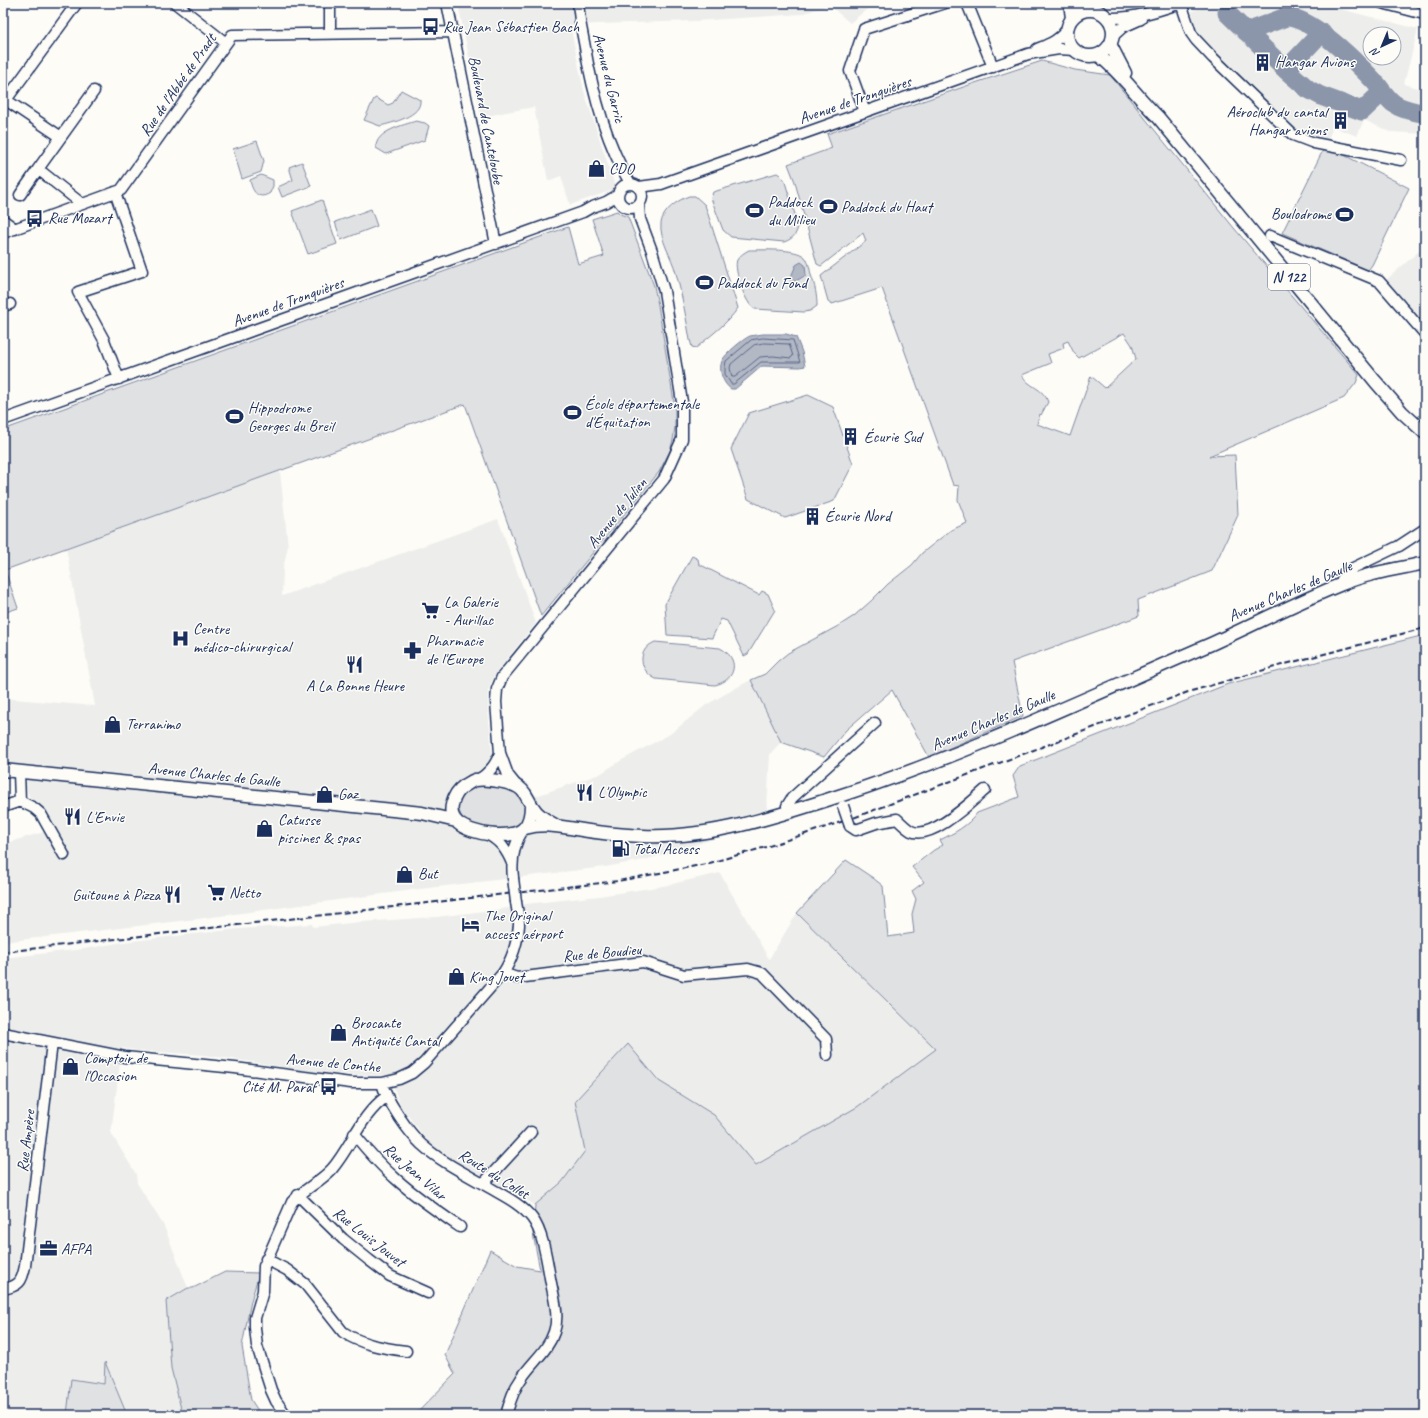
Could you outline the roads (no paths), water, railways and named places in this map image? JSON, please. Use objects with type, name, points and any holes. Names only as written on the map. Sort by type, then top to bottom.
[{"type":"main road","points":[[1070,3],[1072,18]]},
{"type":"main road","points":[[1112,40],[1104,52],[1098,55],[1088,56],[1074,50],[1068,42],[1067,29],[1072,18],[1085,6],[1108,18],[1111,24],[1112,40],[1120,66],[1149,102],[1158,117]]},
{"type":"main road","name":"N 122","points":[[1098,55],[1108,62],[1121,75],[1145,105],[1158,117],[1374,381],[1402,412],[1425,433]]},
{"type":"main road","name":"Avenue Charles de Gaulle","points":[[524,829],[539,825],[556,825],[577,830],[644,836],[673,835],[733,827],[789,811],[840,802],[897,777],[975,746],[1216,641],[1343,583],[1372,574],[1425,563]]},
{"type":"main road","name":"Avenue Charles de Gaulle","points":[[3,770],[422,813],[456,821]]},
{"type":"main road","points":[[478,780],[507,782],[516,785],[523,791],[531,805],[530,818],[524,829],[515,834],[506,835],[472,830],[456,821],[452,814],[453,799],[462,788],[470,783],[478,780]]},
{"type":"main road","name":"Avenue Charles de Gaulle","points":[[422,813],[443,807],[453,799]]},
{"type":"main road","name":"Avenue Charles de Gaulle","points":[[531,805],[541,816],[556,825]]},
{"type":"street","points":[[61,136],[5,99],[77,3]]},
{"type":"street","points":[[175,3],[226,43]]},
{"type":"street","points":[[330,3],[330,34]]},
{"type":"street","name":"Boulevard de Canteloube","points":[[447,3],[496,244]]},
{"type":"street","name":"Avenue du Garric","points":[[578,3],[578,12],[588,68],[616,159],[620,179],[621,199]]},
{"type":"street","points":[[865,112],[850,71],[864,29],[945,3]]},
{"type":"street","points":[[967,3],[993,67]]},
{"type":"street","points":[[1108,18],[1135,16],[1181,3],[1191,33],[1196,40],[1292,135],[1314,143],[1401,160]]},
{"type":"street","points":[[1382,3],[1424,14]]},
{"type":"street","points":[[1112,40],[1123,27],[1157,11]]},
{"type":"street","points":[[1028,54],[1056,40],[1067,29]]},
{"type":"street","name":"Rue de l'Abbé de Pradt","points":[[3,233],[121,190],[232,35],[453,32]]},
{"type":"street","name":"Avenue de Tronquières","points":[[640,202],[646,195],[661,184],[1028,54],[1059,49],[1074,50]]},
{"type":"street","points":[[20,195],[94,91]]},
{"type":"street","name":"Avenue du Garric","points":[[616,159],[634,185]]},
{"type":"street","points":[[38,169],[82,204]]},
{"type":"street","name":"Avenue de Tronquières","points":[[634,185],[661,184]]},
{"type":"street","points":[[634,185],[642,193],[640,202],[632,208],[621,199],[623,186],[634,185]]},
{"type":"street","points":[[115,192],[142,271],[78,292],[104,340],[118,379]]},
{"type":"street","name":"Avenue de Tronquières","points":[[3,420],[583,212],[590,212],[608,206],[621,199]]},
{"type":"street","name":"Avenue de Julien","points":[[621,199],[634,215],[648,252],[655,264]]},
{"type":"street","name":"Avenue de Julien","points":[[516,785],[508,774],[500,753],[496,702],[497,689],[502,677],[664,479],[682,440],[682,402],[664,291],[652,251],[640,219],[640,202]]},
{"type":"street","points":[[3,220],[15,229]]},
{"type":"street","points":[[1270,236],[1379,281],[1425,334]]},
{"type":"street","points":[[1343,583],[1342,579],[1352,568],[1399,546],[1425,529]]},
{"type":"street","points":[[789,811],[787,806],[792,798],[875,723]]},
{"type":"street","points":[[478,780],[495,766],[500,753]]},
{"type":"street","points":[[19,772],[20,801]]},
{"type":"street","points":[[840,802],[850,826],[856,830],[876,823],[897,819],[912,832],[926,832],[951,819],[985,790]]},
{"type":"street","points":[[3,806],[20,801],[34,808],[41,814],[64,855]]},
{"type":"street","name":"Avenue de Conthe","points":[[3,1033],[125,1057],[235,1068],[351,1083],[382,1083],[399,1079],[412,1073],[424,1063],[503,973],[512,956],[517,941],[519,924],[512,863],[514,849],[524,829]]},
{"type":"street","name":"Avenue de Conthe","points":[[486,833],[506,849],[512,863]]},
{"type":"street","name":"Rue de Boudieu","points":[[503,973],[517,978],[643,962],[684,974],[748,969],[762,973],[826,1039],[827,1055]]},
{"type":"street","name":"Rue Ampère","points":[[3,1289],[14,1287],[22,1278],[25,1266],[52,1043]]},
{"type":"street","name":"Route du Collet","points":[[382,1083],[393,1107],[407,1128],[421,1144],[456,1170],[514,1202],[532,1218],[543,1242],[556,1306],[554,1332],[549,1344],[521,1378],[513,1393],[506,1415]]},
{"type":"street","points":[[286,1415],[276,1401],[271,1390],[257,1346],[255,1328],[256,1318],[263,1291],[264,1266],[266,1259],[292,1202],[298,1195],[313,1186],[331,1170],[347,1148],[354,1134],[372,1108],[387,1096]]},
{"type":"street","points":[[483,1184],[532,1132]]},
{"type":"street","name":"Rue Jean Vilar","points":[[354,1134],[395,1179],[424,1202],[460,1227]]},
{"type":"street","name":"Rue Louis Jouvet","points":[[298,1195],[343,1239],[390,1276],[428,1293]]},
{"type":"street","points":[[266,1259],[287,1270],[305,1284],[343,1332],[349,1336],[362,1343],[406,1351]]},
{"type":"water","points":[[801,262],[805,265],[806,275],[796,281],[790,281],[796,265]]},
{"type":"water","points":[[763,334],[786,334],[796,337],[802,352],[805,366],[762,366],[735,389],[731,389],[728,387],[722,376],[722,361],[739,343],[750,336]]},
{"type":"railway","points":[[3,952],[618,881],[706,864],[766,847],[853,818],[1188,692],[1285,664],[1425,628]]},
{"type":"place","name":"Rue Jean Sébastien Bach","points":[[430,27]]},
{"type":"place","name":"Hangar Avions","points":[[1262,62]]},
{"type":"place","name":"Aéroclub du cantal Hangar avions","points":[[1340,121]]},
{"type":"place","name":"CDO","points":[[596,169]]},
{"type":"place","name":"Paddock du Haut","points":[[828,207]]},
{"type":"place","name":"Paddock du Milieu","points":[[755,211]]},
{"type":"place","name":"Boulodrome","points":[[1344,214]]},
{"type":"place","name":"Rue Mozart","points":[[35,218]]},
{"type":"place","name":"Paddock du Fond","points":[[704,283]]},
{"type":"place","name":"École départementale d'Équitation","points":[[572,413]]},
{"type":"place","name":"Hippodrome Georges du Breil","points":[[235,417]]},
{"type":"place","name":"Écurie Sud","points":[[851,437]]},
{"type":"place","name":"Écurie Nord","points":[[812,516]]},
{"type":"place","name":"La Galerie - Aurillac","points":[[431,611]]},
{"type":"place","name":"Centre médico-chirurgical","points":[[180,638]]},
{"type":"place","name":"Pharmacie de l'Europe","points":[[413,650]]},
{"type":"place","name":"A La Bonne Heure","points":[[355,665]]},
{"type":"place","name":"Terranimo","points":[[113,724]]},
{"type":"place","name":"L'Olympic","points":[[585,792]]},
{"type":"place","name":"Gaz","points":[[325,794]]},
{"type":"place","name":"L'Envie","points":[[73,817]]},
{"type":"place","name":"Catusse piscines & spas","points":[[265,829]]},
{"type":"place","name":"Total Access","points":[[620,849]]},
{"type":"place","name":"But","points":[[405,874]]},
{"type":"place","name":"Netto","points":[[216,893]]},
{"type":"place","name":"Guitoune à Pizza","points":[[173,895]]},
{"type":"place","name":"The Original access aérport","points":[[471,925]]},
{"type":"place","name":"King Jouet","points":[[456,977]]},
{"type":"place","name":"Brocante Antiquité Cantal","points":[[338,1032]]},
{"type":"place","name":"Comptoir de l'Occasion","points":[[71,1067]]},
{"type":"place","name":"Cité M. Paraf","points":[[329,1087]]},
{"type":"place","name":"AFPA","points":[[48,1249]]}]
